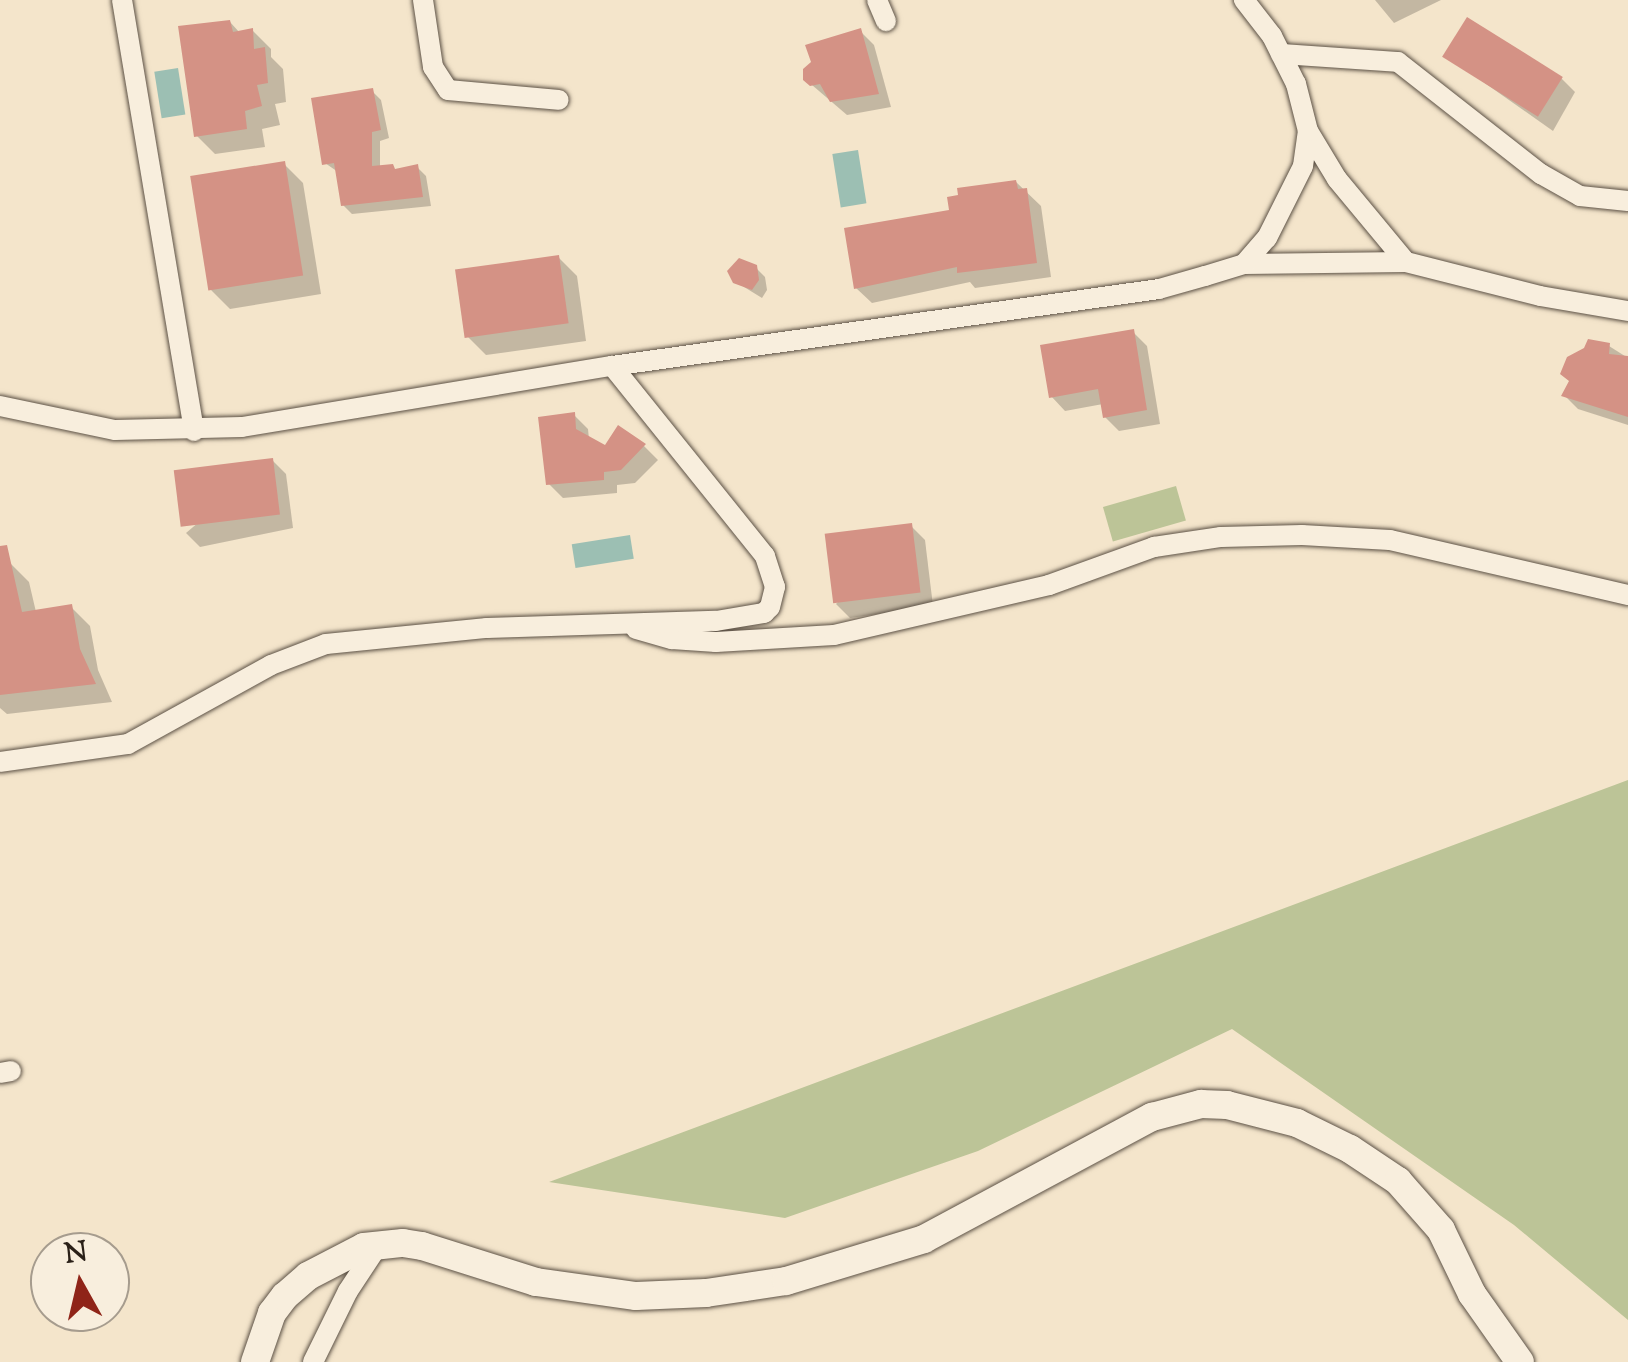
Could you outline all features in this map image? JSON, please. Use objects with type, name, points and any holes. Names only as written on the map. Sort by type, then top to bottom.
[{"type":"street","points":[[122,0],[194,430]]},
{"type":"street","points":[[424,0],[432,67],[448,90],[559,100]]},
{"type":"street","points":[[877,0],[886,21]]},
{"type":"street","points":[[1244,0],[1281,54],[1296,84],[1308,131],[1337,179],[1406,262]]},
{"type":"street","points":[[1281,54],[1398,62],[1541,174],[1580,196],[1628,201]]},
{"type":"street","points":[[1244,264],[1266,238],[1287,200],[1303,166],[1308,131]]},
{"type":"street","points":[[0,406],[93,427],[194,430],[336,414],[612,366],[1159,290],[1244,264],[1406,262],[1540,296],[1628,310]]},
{"type":"street","points":[[0,762],[96,751],[134,741],[271,666],[326,644],[439,632],[755,616],[770,608],[775,587],[759,546],[612,366]]},
{"type":"street","points":[[615,623],[681,640],[805,640],[878,627],[1049,585],[1154,547],[1221,538],[1302,535],[1390,540],[1628,595]]},
{"type":"street","points":[[256,1362],[272,1313],[285,1296],[328,1264],[379,1244],[422,1246],[536,1282],[610,1294],[660,1296],[740,1288],[886,1254],[966,1218],[1152,1117],[1202,1104],[1227,1104],[1263,1112],[1323,1135],[1398,1181],[1441,1230],[1472,1294],[1520,1362]]},
{"type":"street","points":[[313,1362],[348,1291],[379,1244]]},
{"type":"green space","points":[[1176,486],[1186,521],[1113,542],[1103,507]]},
{"type":"green space","points":[[1628,780],[1628,1320],[1514,1225],[1232,1029],[978,1151],[785,1218],[549,1182]]},
{"type":"water","points":[[178,68],[185,114],[162,118],[154,72]]},
{"type":"water","points":[[858,150],[866,203],[841,207],[832,154]]},
{"type":"water","points":[[630,535],[634,559],[575,568],[572,544]]},
{"type":"building","points":[[1467,17],[1563,77],[1538,117],[1442,57]]},
{"type":"building","points":[[230,20],[233,32],[253,28],[254,49],[265,47],[268,83],[257,85],[262,106],[245,111],[247,129],[194,137],[178,26]]},
{"type":"building","points":[[861,28],[879,94],[830,102],[820,84],[810,86],[803,80],[803,69],[811,62],[805,45]]},
{"type":"building","points":[[373,88],[381,130],[372,132],[372,166],[393,164],[395,169],[418,164],[423,197],[341,206],[334,163],[322,165],[311,98]]},
{"type":"building","points":[[285,161],[303,276],[208,291],[190,176]]},
{"type":"building","points":[[1016,180],[1018,189],[1027,188],[1037,263],[957,273],[957,267],[854,289],[844,228],[949,210],[947,197],[958,195],[957,188]]},
{"type":"building","points":[[559,255],[569,323],[465,338],[455,270]]},
{"type":"building","points":[[739,258],[757,265],[759,280],[752,290],[733,283],[727,271]]},
{"type":"building","points":[[1134,329],[1147,410],[1103,418],[1098,389],[1049,398],[1040,345]]},
{"type":"building","points":[[1588,339],[1610,343],[1609,354],[1628,356],[1628,417],[1561,396],[1569,381],[1560,374],[1567,357],[1584,348]]},
{"type":"building","points":[[575,412],[576,429],[605,445],[618,425],[646,444],[621,470],[604,472],[604,480],[546,485],[538,417]]},
{"type":"building","points":[[273,458],[280,515],[181,527],[174,470]]},
{"type":"building","points":[[912,523],[921,592],[833,603],[825,534]]},
{"type":"building","points":[[7,545],[22,612],[72,604],[80,649],[96,684],[0,695],[0,546]]}]
